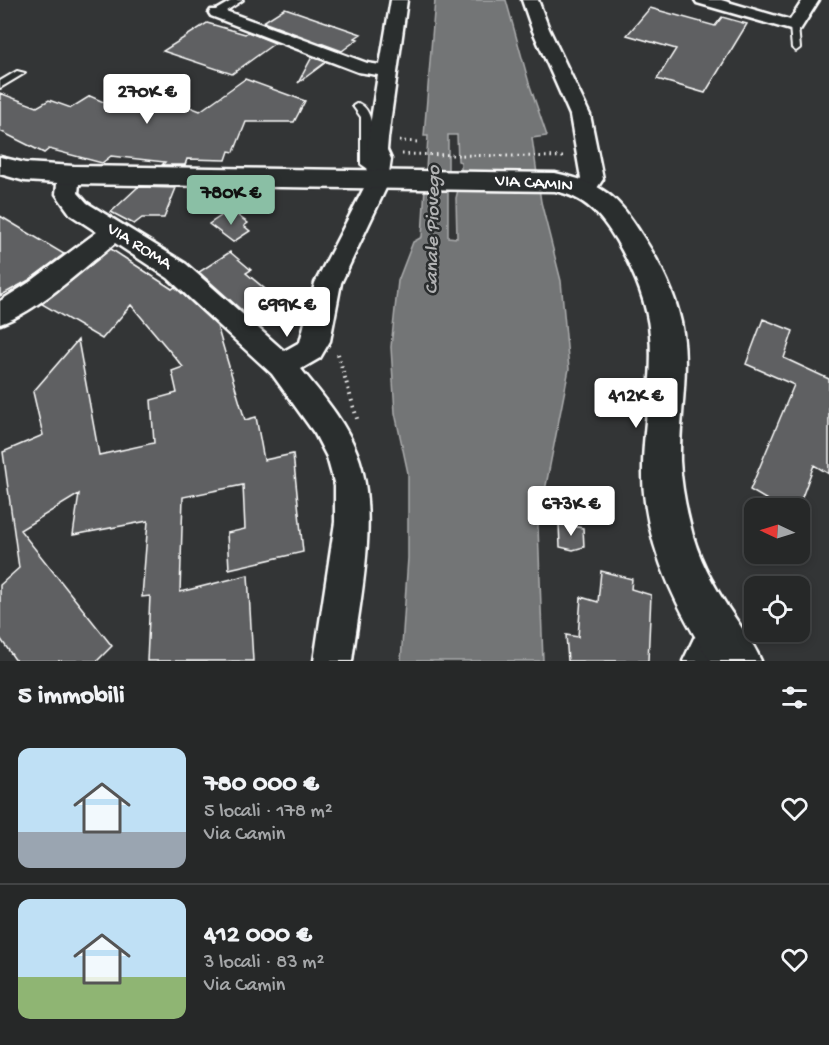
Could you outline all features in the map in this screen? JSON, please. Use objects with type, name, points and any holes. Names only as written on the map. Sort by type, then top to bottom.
[{"type":"street","points":[[386,0],[388,26],[392,40]]},
{"type":"street","points":[[282,366],[310,350],[316,341],[328,284],[370,200],[383,168],[377,150],[378,138],[399,0]]},
{"type":"street","points":[[530,0],[582,124],[587,142],[592,178],[571,176]]},
{"type":"street","points":[[703,0],[794,26],[811,0]]},
{"type":"street","points":[[217,13],[364,68],[387,71]]},
{"type":"street","points":[[0,165],[25,172],[74,175]]},
{"type":"street","name":"VIA CAMIN","points":[[74,175],[383,168],[413,179],[571,176],[600,197],[612,209],[645,263],[663,315],[666,379],[661,462],[669,527],[680,562],[721,654]]},
{"type":"street","name":"VIA ROMA","points":[[74,175],[68,184],[67,194],[78,209],[177,271],[282,366],[326,424],[342,454],[351,486],[352,522],[333,661]]},
{"type":"street","points":[[0,314],[39,289],[114,231]]},
{"type":"lane","points":[[217,13],[239,0]]},
{"type":"lane","points":[[794,26],[796,48]]},
{"type":"lane","points":[[0,85],[20,74]]},
{"type":"lane","points":[[358,106],[366,117],[366,164],[383,168]]},
{"type":"path","points":[[383,168],[571,176]]},
{"type":"water","name":"Canale Piovego","points":[[435,0],[506,0],[529,83],[547,136],[532,138],[541,202],[561,281],[569,369],[538,526],[543,661],[401,661],[408,558],[408,473],[395,413],[391,347],[398,281],[413,242],[422,237],[428,136],[424,136]],"holes":[[[448,135],[457,135],[458,161],[461,162],[461,178],[456,198],[457,238],[448,237]]]},
{"type":"building","points":[[285,8],[361,34],[342,51],[263,22]]},
{"type":"building","points":[[650,8],[715,26],[722,17],[747,24],[705,93],[657,79],[676,49],[627,35]]},
{"type":"building","points":[[207,23],[245,34],[248,32],[275,43],[232,74],[163,51]]},
{"type":"building","points":[[312,57],[326,62],[298,83]]},
{"type":"building","points":[[245,79],[305,101],[294,122],[246,122],[234,152],[229,151],[226,160],[187,159],[185,165],[162,165],[165,162],[111,156],[102,163],[49,149],[44,153],[0,131],[0,93],[37,107],[49,100],[71,108],[90,96],[124,111],[152,92],[200,111]]},
{"type":"building","points":[[138,187],[176,188],[164,218],[142,218],[134,224],[111,212]]},
{"type":"building","points":[[230,210],[248,223],[244,226],[250,231],[233,242],[209,224]]},
{"type":"building","points":[[0,216],[64,254],[29,280],[0,296]]},
{"type":"building","points":[[111,249],[172,289],[175,287],[217,326],[245,420],[256,417],[264,460],[293,454],[303,552],[229,569],[227,533],[245,529],[243,485],[183,497],[180,592],[248,575],[253,661],[147,661],[150,596],[142,597],[148,521],[73,535],[79,494],[20,530],[112,646],[97,661],[16,661],[0,638],[0,585],[19,568],[3,452],[43,435],[33,392],[78,340],[99,455],[154,443],[151,400],[177,393],[172,371],[183,367],[131,305],[102,339],[42,304]]},
{"type":"building","points":[[230,252],[251,270],[246,273],[284,305],[257,324],[199,272]]},
{"type":"building","points":[[763,319],[793,331],[784,358],[829,379],[829,474],[814,465],[802,498],[764,498],[750,490],[794,385],[746,364]]},
{"type":"building","points":[[559,524],[583,528],[584,547],[573,550],[560,547]]},
{"type":"building","points":[[601,571],[632,579],[631,589],[651,595],[648,661],[568,661],[566,635],[578,637],[581,597],[598,602]]}]
